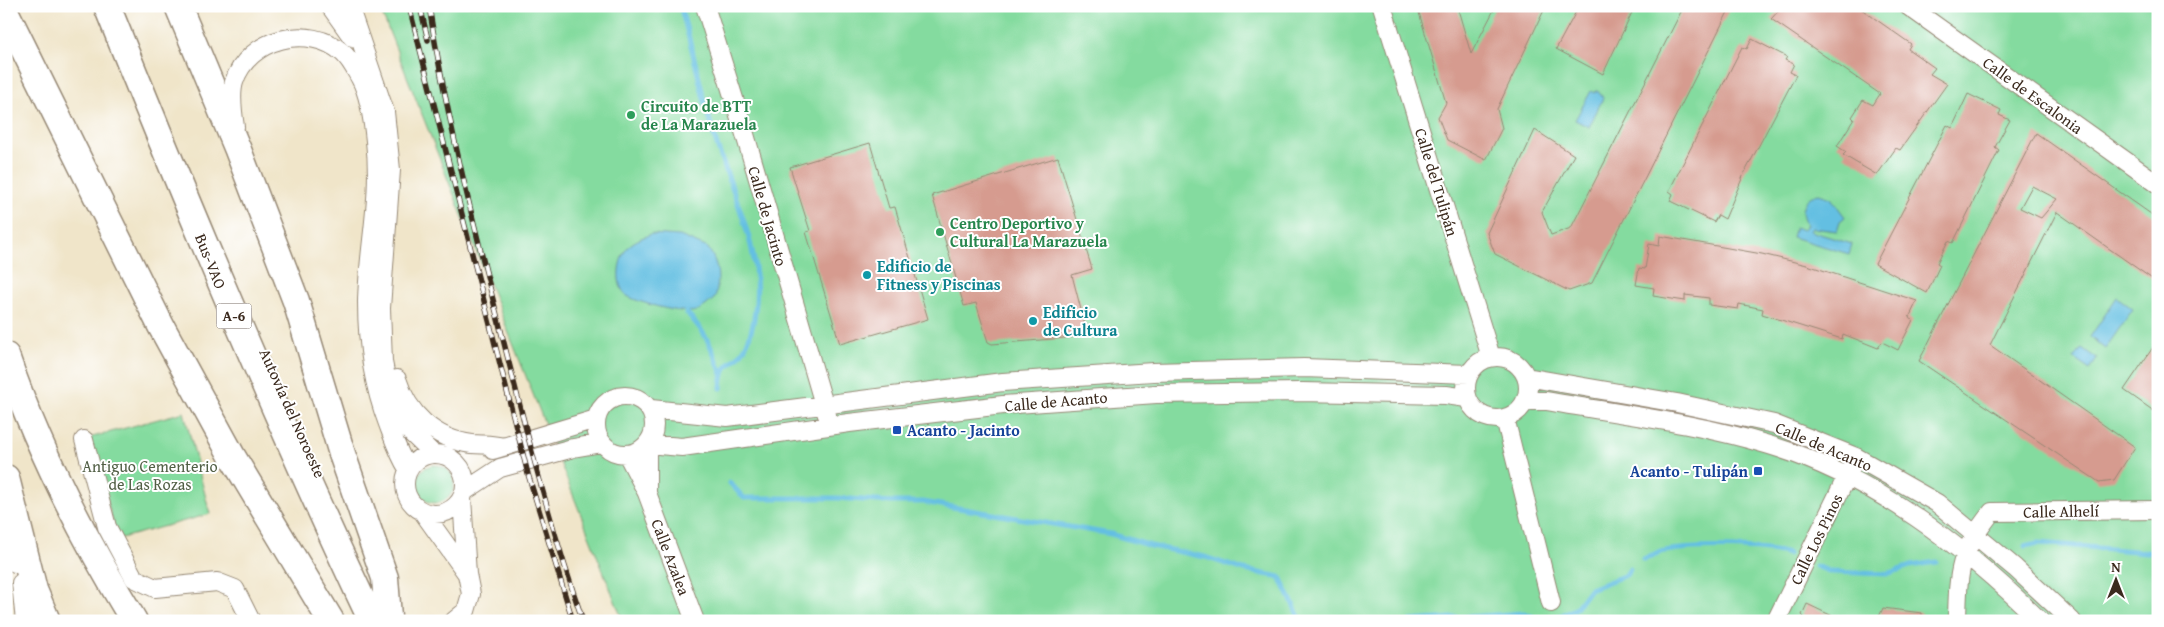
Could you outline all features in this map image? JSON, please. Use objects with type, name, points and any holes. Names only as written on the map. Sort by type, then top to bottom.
[{"type":"highway","name":"Bus-VAO","points":[[107,6],[242,337],[318,506],[384,619]]},
{"type":"highway","name":"Autovía del Noroeste","points":[[125,6],[249,313],[384,619]]},
{"type":"highway","points":[[178,6],[238,150],[296,301],[342,454],[385,578],[384,619]]},
{"type":"highway","points":[[6,13],[161,326],[232,456],[331,621]]},
{"type":"highway","points":[[6,356],[57,482],[97,560],[134,621]]},
{"type":"highway","points":[[6,478],[34,590],[47,621]]},
{"type":"street","points":[[330,6],[367,61]]},
{"type":"street","points":[[349,6],[384,112],[391,170],[380,308],[383,362],[389,392],[402,423],[432,453],[451,458],[485,453],[596,419]]},
{"type":"street","name":"Calle de Jacinto","points":[[705,6],[830,426]]},
{"type":"street","name":"Calle del Tulipán","points":[[1382,6],[1491,357]]},
{"type":"street","name":"Calle de Escalonia","points":[[1908,6],[2158,184]]},
{"type":"street","points":[[238,150],[233,112],[234,83],[244,64],[260,48],[277,40],[300,37],[323,41],[344,54],[361,80],[373,123],[379,172],[367,301],[372,374],[387,422],[408,469]]},
{"type":"street","points":[[380,308],[389,334],[398,381],[415,415],[430,428],[460,442],[503,447]]},
{"type":"street","points":[[1491,357],[1500,357],[1516,363],[1526,377],[1528,393],[1526,401],[1514,415],[1505,418],[1486,417],[1472,406],[1467,398],[1466,390],[1469,374],[1475,366],[1491,357]]},
{"type":"street","name":"Calle de Acanto","points":[[650,409],[727,416],[1003,382],[1153,372],[1304,368],[1469,374]]},
{"type":"street","name":"Calle de Acanto","points":[[1526,377],[1677,403],[1774,424],[1856,456],[1937,503],[1975,533],[2072,621]]},
{"type":"street","name":"Calle de Acanto","points":[[647,444],[682,447],[830,426],[1003,405],[1156,394],[1302,392],[1446,395],[1467,398]]},
{"type":"street","points":[[620,396],[635,396],[650,409],[654,416],[654,431],[647,444],[641,450],[627,454],[609,450],[602,443],[598,436],[596,419],[606,402],[620,396]]},
{"type":"street","name":"Calle de Acanto","points":[[1526,401],[1546,401],[1672,423],[1768,445],[1847,477],[1924,521],[2000,582],[2040,621]]},
{"type":"street","points":[[1505,418],[1551,603]]},
{"type":"street","points":[[84,440],[107,526],[134,578],[155,588],[217,582],[235,589],[251,621]]},
{"type":"street","points":[[422,511],[429,514],[445,513],[458,505],[464,495],[500,468],[573,448],[602,443]]},
{"type":"street","name":"Calle Azalea","points":[[647,444],[647,493]]},
{"type":"street","points":[[432,453],[414,461],[408,469],[405,488],[411,502],[422,511],[467,574]]},
{"type":"street","name":"Calle Azalea","points":[[627,454],[647,493],[695,621]]},
{"type":"street","name":"Calle Los Pinos","points":[[1776,621],[1856,456]]},
{"type":"street","points":[[451,458],[463,471],[466,480],[464,495],[467,574],[470,584],[469,602],[466,611],[454,621]]},
{"type":"street","name":"Calle Alhelí","points":[[1975,533],[1992,512],[2158,510]]},
{"type":"street","points":[[1957,621],[1958,579],[1964,553],[1975,533]]},
{"type":"street","points":[[6,534],[21,583],[38,621]]},
{"type":"street","points":[[21,583],[25,621]]},
{"type":"green space","points":[[379,6],[2158,6],[2158,621],[623,621]]},
{"type":"green space","name":"Antiguo Cementerio de Las Rozas","points":[[184,412],[210,514],[118,539],[89,438]]},
{"type":"green space","points":[[435,465],[448,471],[454,484],[448,497],[435,503],[422,497],[416,484],[422,471]]},
{"type":"water","points":[[1598,90],[1603,98],[1589,127],[1575,120],[1591,91],[1594,93]]},
{"type":"water","points":[[1819,194],[1831,198],[1845,217],[1840,221],[1837,231],[1812,228],[1810,231],[1852,244],[1849,254],[1792,237],[1795,227],[1803,230],[1807,225],[1802,210],[1805,202]]},
{"type":"water","points":[[651,234],[680,236],[708,248],[718,272],[715,298],[701,309],[690,312],[660,307],[626,295],[619,279],[619,267],[625,251],[636,241]]},
{"type":"water","points":[[2117,297],[2133,309],[2105,349],[2090,337]]},
{"type":"water","points":[[2082,348],[2097,359],[2090,370],[2074,359]]},
{"type":"building","points":[[1417,6],[1457,6],[1471,54],[1496,6],[1546,6],[1497,109],[1502,128],[1486,160],[1447,140],[1438,117],[1446,103]]},
{"type":"building","points":[[1579,6],[1635,6],[1603,74],[1556,49]]},
{"type":"building","points":[[1684,6],[1731,6],[1592,283],[1569,291],[1495,254],[1487,233],[1535,130],[1574,155],[1542,212],[1551,235],[1571,228]]},
{"type":"building","points":[[1783,6],[1857,6],[1911,44],[1908,49],[1935,68],[1930,74],[1947,84],[1900,150],[1896,148],[1877,175],[1843,155],[1846,152],[1837,146],[1854,119],[1852,117],[1863,100],[1873,105],[1880,94],[1771,19]]},
{"type":"building","points":[[1752,39],[1787,57],[1785,60],[1794,64],[1790,72],[1796,75],[1744,174],[1725,219],[1718,215],[1714,222],[1670,201],[1673,194],[1669,191],[1742,47],[1747,49]]},
{"type":"building","points":[[1968,94],[2001,110],[1999,115],[2010,120],[1995,147],[1999,150],[1953,243],[1948,241],[1937,263],[1940,265],[1927,293],[1875,264],[1947,125],[1952,128]]},
{"type":"building","points":[[2036,133],[2158,219],[2158,283],[2057,212],[1990,345],[2135,447],[2114,480],[2099,482],[1919,361]],"holes":[[[2032,186],[2057,199],[2041,218],[2020,208]]]},
{"type":"building","name":"Edificio de Fitness y Piscinas","points":[[870,143],[889,208],[895,207],[928,319],[840,344],[806,232],[810,231],[790,167]]},
{"type":"building","points":[[1058,157],[1092,269],[1072,275],[1086,329],[1083,334],[1077,337],[992,344],[988,342],[976,303],[964,306],[932,195]]},
{"type":"building","points":[[1660,236],[1762,254],[1807,265],[1917,301],[1909,318],[1913,320],[1898,350],[1882,342],[1878,348],[1843,334],[1842,339],[1762,314],[1763,309],[1739,304],[1738,309],[1709,305],[1709,298],[1685,295],[1685,301],[1653,296],[1654,288],[1636,285],[1639,268],[1645,269],[1649,244],[1659,246]]},
{"type":"building","points":[[2158,340],[2158,414],[2124,390]]},
{"type":"building","points":[[1807,604],[1843,621],[1802,621],[1804,617],[1802,615]]},
{"type":"building","points":[[1883,608],[1922,613],[1922,621],[1877,621]]},
{"type":"waterway","points":[[680,6],[711,125],[745,225],[755,268],[757,289],[751,332],[739,357],[726,368],[721,388]]},
{"type":"waterway","points":[[686,312],[708,341],[722,374]]},
{"type":"waterway","points":[[730,483],[744,498],[837,498],[923,502],[1111,534],[1151,546],[1205,557],[1244,570],[1280,577],[1301,621]]},
{"type":"waterway","points":[[2025,546],[2039,543],[2158,553]]},
{"type":"waterway","points":[[1643,559],[1660,552],[1677,549],[1745,548],[1788,554]]},
{"type":"waterway","points":[[1816,566],[1831,572],[1887,574],[1910,566],[1936,562]]},
{"type":"waterway","points":[[1549,621],[1575,609],[1590,589],[1626,575],[1630,569]]},
{"type":"waterway","points":[[1411,621],[1524,613],[1543,621]]},
{"type":"railway","points":[[409,6],[528,474],[573,621]]},
{"type":"railway","points":[[420,6],[428,40]]},
{"type":"railway","points":[[429,6],[460,166],[479,244],[538,473],[583,621]]},
{"type":"place","name":"Circuito de BTT de La Marazuela","points":[[631,115]]},
{"type":"place","name":"Centro Deportivo y Cultural La Marazuela","points":[[940,232]]},
{"type":"place","name":"Edificio de Fitness y Piscinas","points":[[867,275]]},
{"type":"place","name":"Edificio de Cultura","points":[[1033,321]]},
{"type":"place","name":"Acanto - Jacinto","points":[[897,430]]},
{"type":"place","name":"Acanto - Tulipán","points":[[1758,471]]}]
